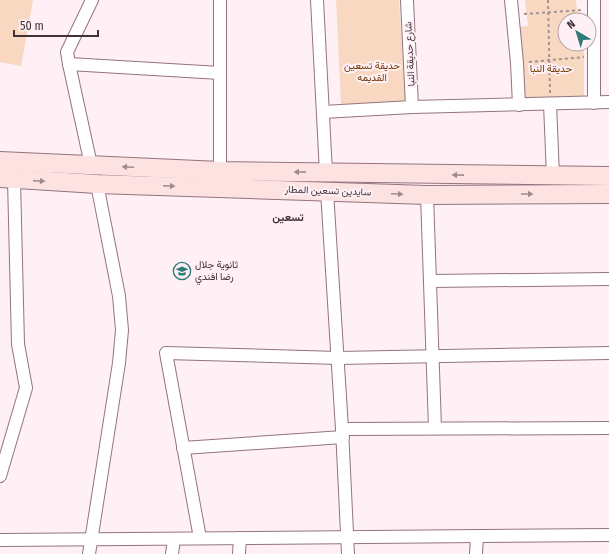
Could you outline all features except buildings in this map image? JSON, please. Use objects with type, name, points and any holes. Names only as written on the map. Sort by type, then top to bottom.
[{"type":"street","points":[[91,165],[67,52],[92,0]]},
{"type":"street","points":[[220,0],[220,171]]},
{"type":"street","points":[[317,0],[326,173]]},
{"type":"street","name":"شارع حديقة النبا","points":[[407,0],[412,107]]},
{"type":"street","points":[[511,0],[519,105]]},
{"type":"street","points":[[594,5],[594,103]]},
{"type":"street","points":[[69,64],[220,73]]},
{"type":"street","points":[[323,112],[412,107],[609,102]]},
{"type":"street","points":[[550,104],[553,176]]},
{"type":"street","name":"سايدين تسعين المطار","points":[[0,161],[220,171],[609,176]]},
{"type":"street","points":[[490,175],[490,195]]},
{"type":"street","points":[[0,476],[26,388],[18,344],[7,179]]},
{"type":"street","name":"سايدين تسعين المطار","points":[[7,179],[97,184],[427,195],[609,194]]},
{"type":"street","points":[[90,554],[91,539],[119,363],[122,330],[120,296],[97,184]]},
{"type":"street","points":[[327,191],[338,358],[348,554]]},
{"type":"street","points":[[427,195],[434,428]]},
{"type":"street","points":[[430,281],[609,279]]},
{"type":"street","points":[[200,538],[166,353],[338,358],[609,353]]},
{"type":"street","points":[[183,448],[342,433],[434,428],[609,428]]},
{"type":"street","points":[[0,540],[609,535]]},
{"type":"street","points":[[476,554],[477,536]]},
{"type":"street","points":[[172,554],[174,538]]},
{"type":"street","points":[[239,554],[240,538]]},
{"type":"path","points":[[548,0],[550,104]]},
{"type":"path","points":[[513,15],[548,13],[594,5]]},
{"type":"path","points":[[517,63],[594,56]]},
{"type":"green space","points":[[0,0],[33,0],[21,66],[0,62]]},
{"type":"green space","name":"حديقة تسعين القديمه","points":[[336,0],[399,0],[406,104],[341,105]]},
{"type":"green space","name":"حديقة النبا","points":[[525,0],[576,0],[577,12],[557,12],[557,52],[584,52],[584,96],[525,98],[519,27],[528,26]]},
{"type":"place","name":"ثانوية جلال رضا افندي","points":[[182,271]]},
{"type":"district","name":"تسعین","points":[[288,217]]}]
